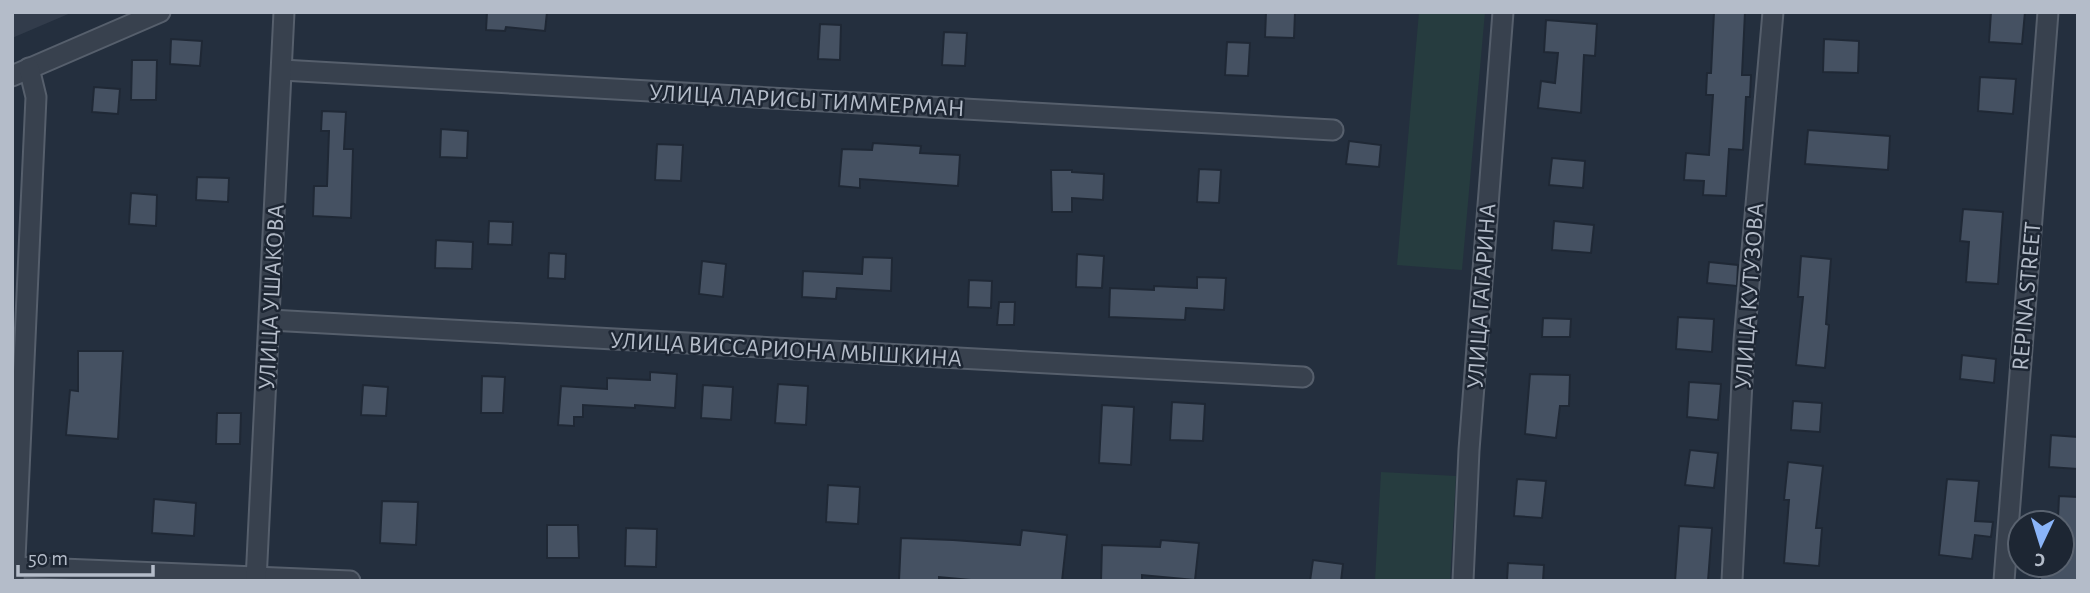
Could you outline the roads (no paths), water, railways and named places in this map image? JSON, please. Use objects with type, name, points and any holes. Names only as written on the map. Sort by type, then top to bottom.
[{"type":"street","points":[[159,12],[21,72],[36,97],[14,574],[349,581]]},
{"type":"street","name":"УЛИЦА УШАКОВА","points":[[256,579],[285,12]]},
{"type":"street","name":"УЛИЦА ГАГАРИНА","points":[[1463,581],[1469,450],[1503,12]]},
{"type":"street","name":"УЛИЦА КУТУЗОВА","points":[[1732,581],[1744,341],[1773,12]]},
{"type":"street","name":"REPINA STREET","points":[[2004,581],[2048,12]]},
{"type":"street","name":"УЛИЦА ЛАРИСЫ ТИММЕРМАН","points":[[282,70],[1333,131]]},
{"type":"street","name":"УЛИЦА ВИССАРИОНА МЫШКИНА","points":[[270,320],[1303,377]]}]
